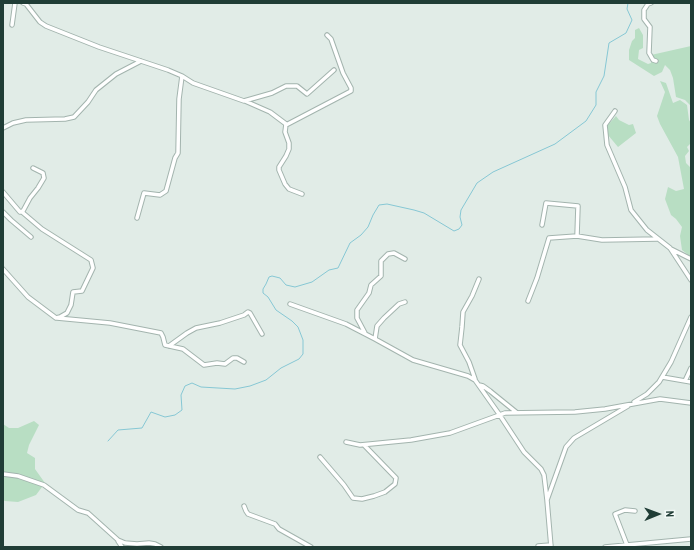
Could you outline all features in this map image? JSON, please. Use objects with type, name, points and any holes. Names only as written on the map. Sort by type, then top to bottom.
[{"type":"street","points":[[12,25],[15,3]]},
{"type":"street","points":[[23,3],[26,4],[40,22],[46,26],[86,42],[182,76],[193,83],[244,101],[270,112],[286,125]]},
{"type":"street","points":[[651,3],[648,4],[644,10],[644,19],[650,27],[649,53],[653,60],[656,61]]},
{"type":"street","points":[[286,125],[351,91],[351,88],[343,74],[331,39],[327,35]]},
{"type":"street","points":[[3,128],[13,123],[26,120],[65,119],[74,117],[88,102],[96,90],[116,74],[140,61]]},
{"type":"street","points":[[244,101],[272,93],[286,86],[297,86],[307,94],[334,70]]},
{"type":"street","points":[[137,218],[144,192],[160,195],[166,191],[175,158],[178,153],[179,99],[182,76]]},
{"type":"street","points":[[615,111],[605,125],[607,145],[623,182],[631,210],[647,230],[657,239],[691,259]]},
{"type":"street","points":[[286,125],[285,132],[289,149],[279,167],[279,170],[285,184],[289,189],[302,194]]},
{"type":"street","points":[[22,212],[44,178],[43,173],[32,168]]},
{"type":"street","points":[[3,192],[20,212],[22,212],[42,229],[91,260],[93,268],[82,291],[74,292],[71,305],[68,310],[60,317],[56,318]]},
{"type":"street","points":[[542,225],[546,203],[578,206],[577,236]]},
{"type":"street","points":[[3,212],[32,237]]},
{"type":"street","points":[[528,301],[537,278],[549,238],[577,236],[602,240],[657,239]]},
{"type":"street","points":[[670,248],[691,280]]},
{"type":"street","points":[[366,334],[357,318],[357,310],[369,294],[371,285],[381,276],[381,261],[388,254],[394,253],[405,259]]},
{"type":"street","points":[[3,269],[28,297],[56,318],[110,323],[156,332],[164,337],[165,345],[184,349],[204,365],[217,363],[225,364],[233,358],[237,358],[244,362]]},
{"type":"street","points":[[480,279],[462,312],[460,344],[469,362],[475,380],[524,452],[541,469],[544,475],[551,546],[538,547]]},
{"type":"street","points":[[375,339],[378,326],[384,318],[399,304],[405,302]]},
{"type":"street","points":[[290,304],[346,324],[413,360],[468,376],[475,380]]},
{"type":"street","points":[[169,346],[186,333],[196,328],[220,323],[244,315],[248,312],[262,334]]},
{"type":"street","points":[[547,500],[566,447],[574,438],[647,394],[659,382],[671,362],[691,317]]},
{"type":"street","points":[[685,381],[691,368]]},
{"type":"street","points":[[662,377],[691,382]]},
{"type":"street","points":[[479,385],[490,391],[516,412]]},
{"type":"street","points":[[346,442],[364,445],[411,440],[450,432],[499,414],[516,412],[575,412],[605,409],[660,399],[691,403]]},
{"type":"street","points":[[320,457],[353,498],[362,499],[374,496],[385,492],[395,484],[396,478],[364,445]]},
{"type":"street","points":[[3,474],[18,476],[44,485],[78,510],[92,516],[118,540],[122,547]]},
{"type":"street","points":[[244,506],[248,514],[275,524],[279,529],[311,547]]},
{"type":"street","points":[[626,545],[615,514],[625,510],[635,511]]},
{"type":"street","points":[[605,547],[691,539]]},
{"type":"street","points":[[118,540],[125,543],[149,543],[161,547]]},
{"type":"green space","points":[[639,28],[643,35],[643,48],[639,50],[638,59],[648,64],[651,63],[651,55],[691,46],[691,106],[685,100],[676,97],[673,78],[670,70],[665,65],[662,72],[654,76],[629,60],[629,50],[632,41],[635,38],[635,30]]},
{"type":"green space","points":[[660,81],[666,83],[673,103],[680,100],[687,105],[689,120],[691,123],[691,143],[687,147],[689,151],[685,156],[686,163],[691,168],[691,257],[682,250],[680,236],[682,227],[671,215],[665,199],[668,187],[676,191],[684,189],[678,157],[657,116],[665,92]]},
{"type":"green space","points":[[616,116],[619,120],[629,125],[633,124],[636,133],[618,147],[608,135],[607,126]]},
{"type":"green space","points":[[34,421],[39,425],[29,445],[27,453],[35,458],[35,469],[45,483],[36,495],[18,502],[5,501],[3,500],[3,424],[9,428],[18,428]]},
{"type":"waterway","points":[[108,441],[118,430],[142,428],[151,412],[165,417],[175,415],[182,410],[181,395],[185,386],[192,383],[201,387],[235,389],[250,386],[266,380],[281,368],[299,359],[303,354],[303,340],[298,327],[276,310],[268,297],[263,293],[263,289],[269,277],[272,276],[280,278],[286,285],[295,287],[312,282],[329,270],[338,268],[350,243],[361,235],[368,227],[379,205],[387,204],[414,210],[424,213],[454,231],[459,229],[462,225],[460,217],[461,210],[477,183],[493,172],[555,144],[586,121],[596,105],[596,92],[604,76],[609,43],[626,33],[632,20],[627,9],[628,3]]}]
